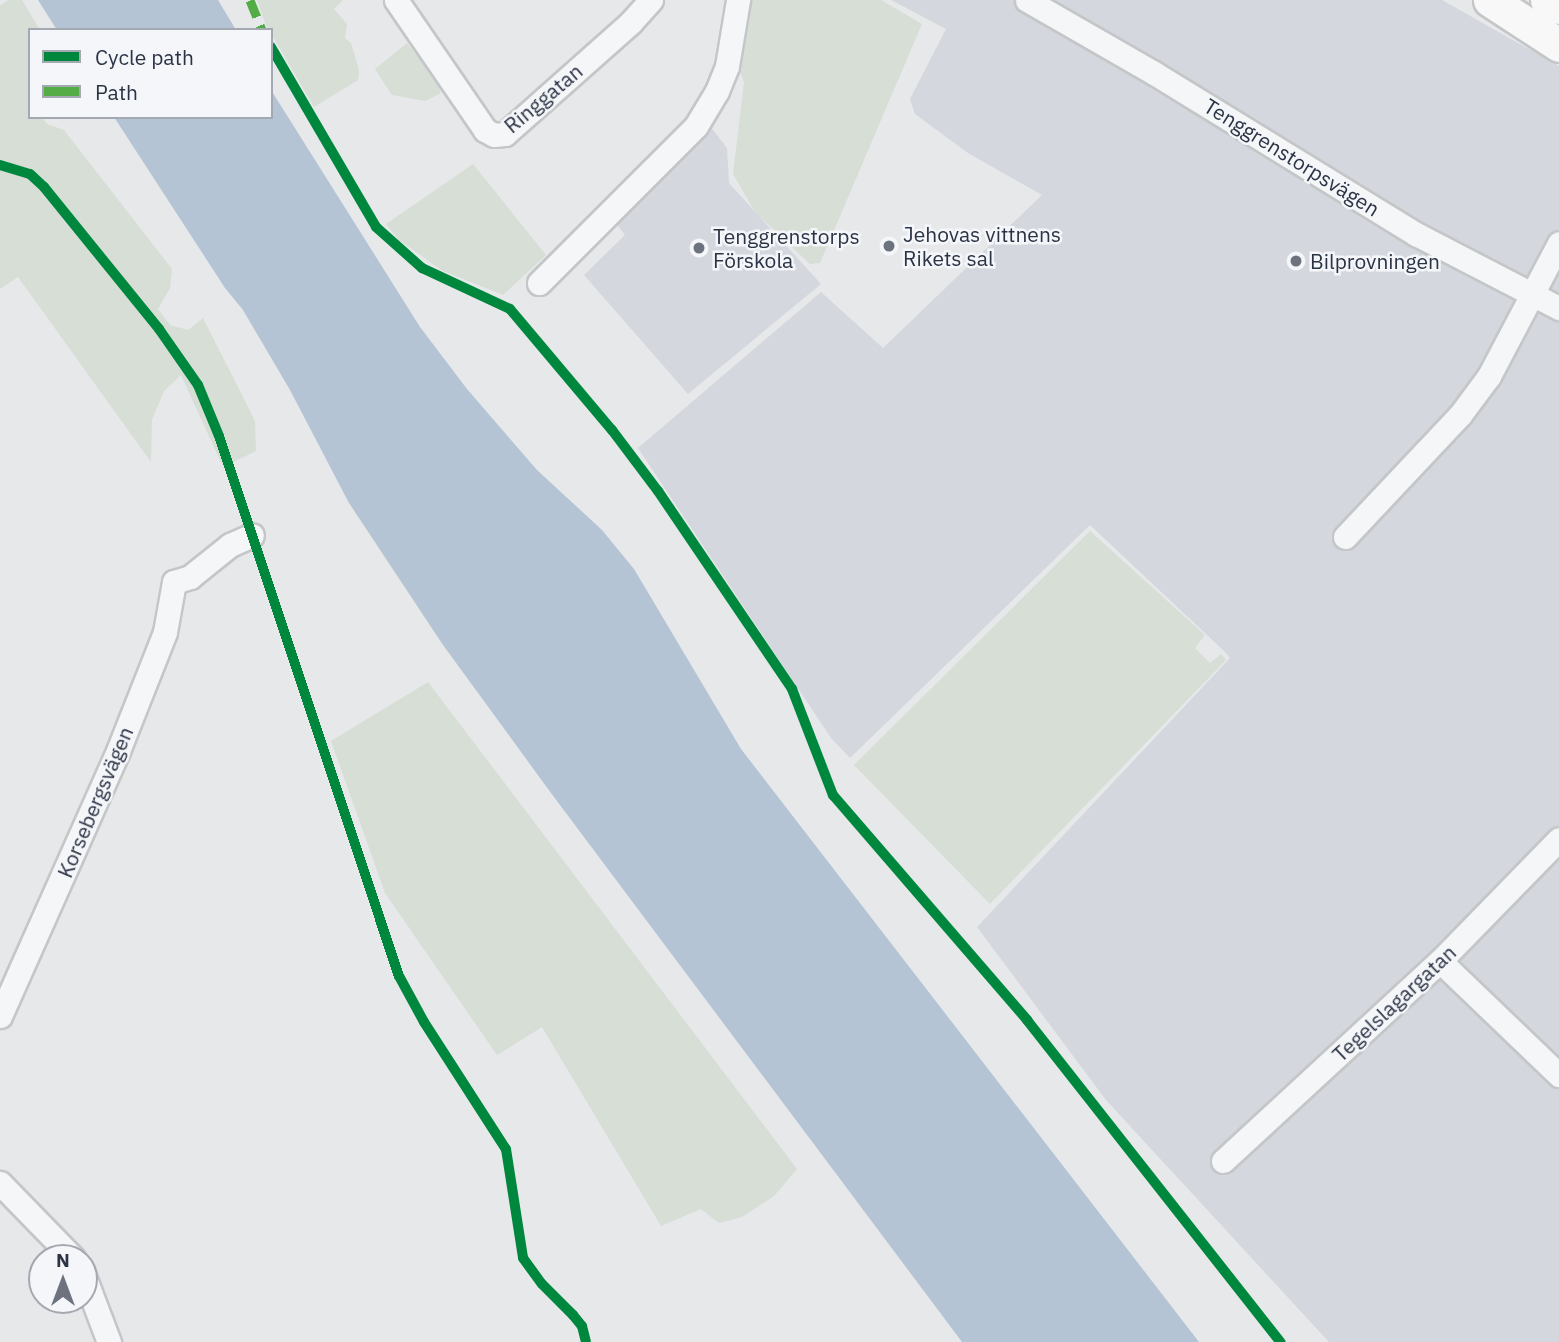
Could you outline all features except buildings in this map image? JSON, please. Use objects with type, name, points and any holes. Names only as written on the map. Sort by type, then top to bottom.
[{"type":"street","name":"Ringgatan","points":[[396,0],[485,130],[494,135],[505,134],[631,22],[651,0]]},
{"type":"street","points":[[539,283],[696,126],[717,91],[727,66],[737,0]]},
{"type":"street","name":"Tenggrenstorpsvägen","points":[[1027,0],[1154,73],[1416,234],[1532,297],[1559,308]]},
{"type":"street","points":[[1490,0],[1559,45]]},
{"type":"street","points":[[1547,0],[1559,7]]},
{"type":"street","points":[[1345,537],[1460,415],[1489,376],[1559,243]]},
{"type":"street","name":"Korsebergsvägen","points":[[0,1016],[118,751],[165,632],[174,582],[190,577],[230,545],[251,535]]},
{"type":"street","name":"Tegelslagargatan","points":[[1223,1161],[1440,961],[1559,839]]},
{"type":"street","points":[[1440,961],[1559,1075]]},
{"type":"street","points":[[0,1183],[59,1244]]},
{"type":"street","points":[[98,1313],[109,1342]]},
{"type":"shaded area","points":[[8,0],[22,0],[39,28],[28,28],[28,119],[43,119],[47,124],[64,130],[172,269],[170,288],[158,309],[170,325],[188,330],[203,318],[255,421],[256,451],[223,467],[181,375],[164,391],[152,420],[151,462],[18,277],[0,289],[0,6]]},
{"type":"shaded area","points":[[257,0],[343,0],[334,9],[347,24],[345,38],[351,43],[359,70],[358,80],[314,107],[273,37],[273,28],[268,28]]},
{"type":"shaded area","points":[[746,0],[881,0],[922,24],[820,263],[810,264],[755,212],[733,174],[744,82],[739,68]]},
{"type":"shaded area","points":[[891,0],[1442,0],[1559,66],[1559,1342],[1329,1342],[1106,1100],[977,927],[1230,658],[1224,651],[1090,525],[850,758],[831,738],[638,448],[821,292],[883,348],[1042,195],[968,153],[915,114],[910,99],[946,29]]},
{"type":"shaded area","points":[[407,43],[435,77],[441,93],[425,101],[392,95],[375,69]]},
{"type":"shaded area","name":"Tenggrenstorps Förskola","points":[[710,126],[727,148],[729,183],[821,284],[688,394],[584,275],[625,235],[615,222],[683,150]]},
{"type":"shaded area","points":[[473,164],[546,255],[503,295],[443,271],[399,240],[386,224]]},
{"type":"shaded area","points":[[1090,531],[1205,635],[1195,648],[1210,663],[1221,654],[1226,660],[990,904],[854,765]]},
{"type":"shaded area","points":[[428,682],[797,1169],[774,1196],[742,1217],[719,1223],[701,1209],[661,1226],[542,1027],[497,1055],[385,893],[331,741]]},
{"type":"water","points":[[38,0],[218,0],[235,28],[56,28]]},
{"type":"water","points":[[273,93],[420,327],[467,389],[537,470],[602,530],[634,569],[741,749],[1199,1342],[962,1342],[443,645],[349,503],[290,390],[243,310],[225,288],[115,119],[273,119]]},
{"type":"marked path","points":[[250,0],[261,28]]},
{"type":"cycle path","points":[[273,50],[376,227],[422,268],[510,309],[612,430],[658,491],[792,689],[833,795],[1027,1020],[1280,1342]]},
{"type":"cycle path","points":[[0,165],[30,174],[44,187],[159,329],[198,385],[219,436],[399,976],[424,1022],[506,1149],[523,1258],[542,1284],[582,1326],[586,1342]]},
{"type":"place","name":"Jehovas vittnens Rikets sal","points":[[889,246]]},
{"type":"place","name":"Tenggrenstorps Förskola","points":[[699,248]]},
{"type":"place","name":"Bilprovningen","points":[[1296,261]]}]
